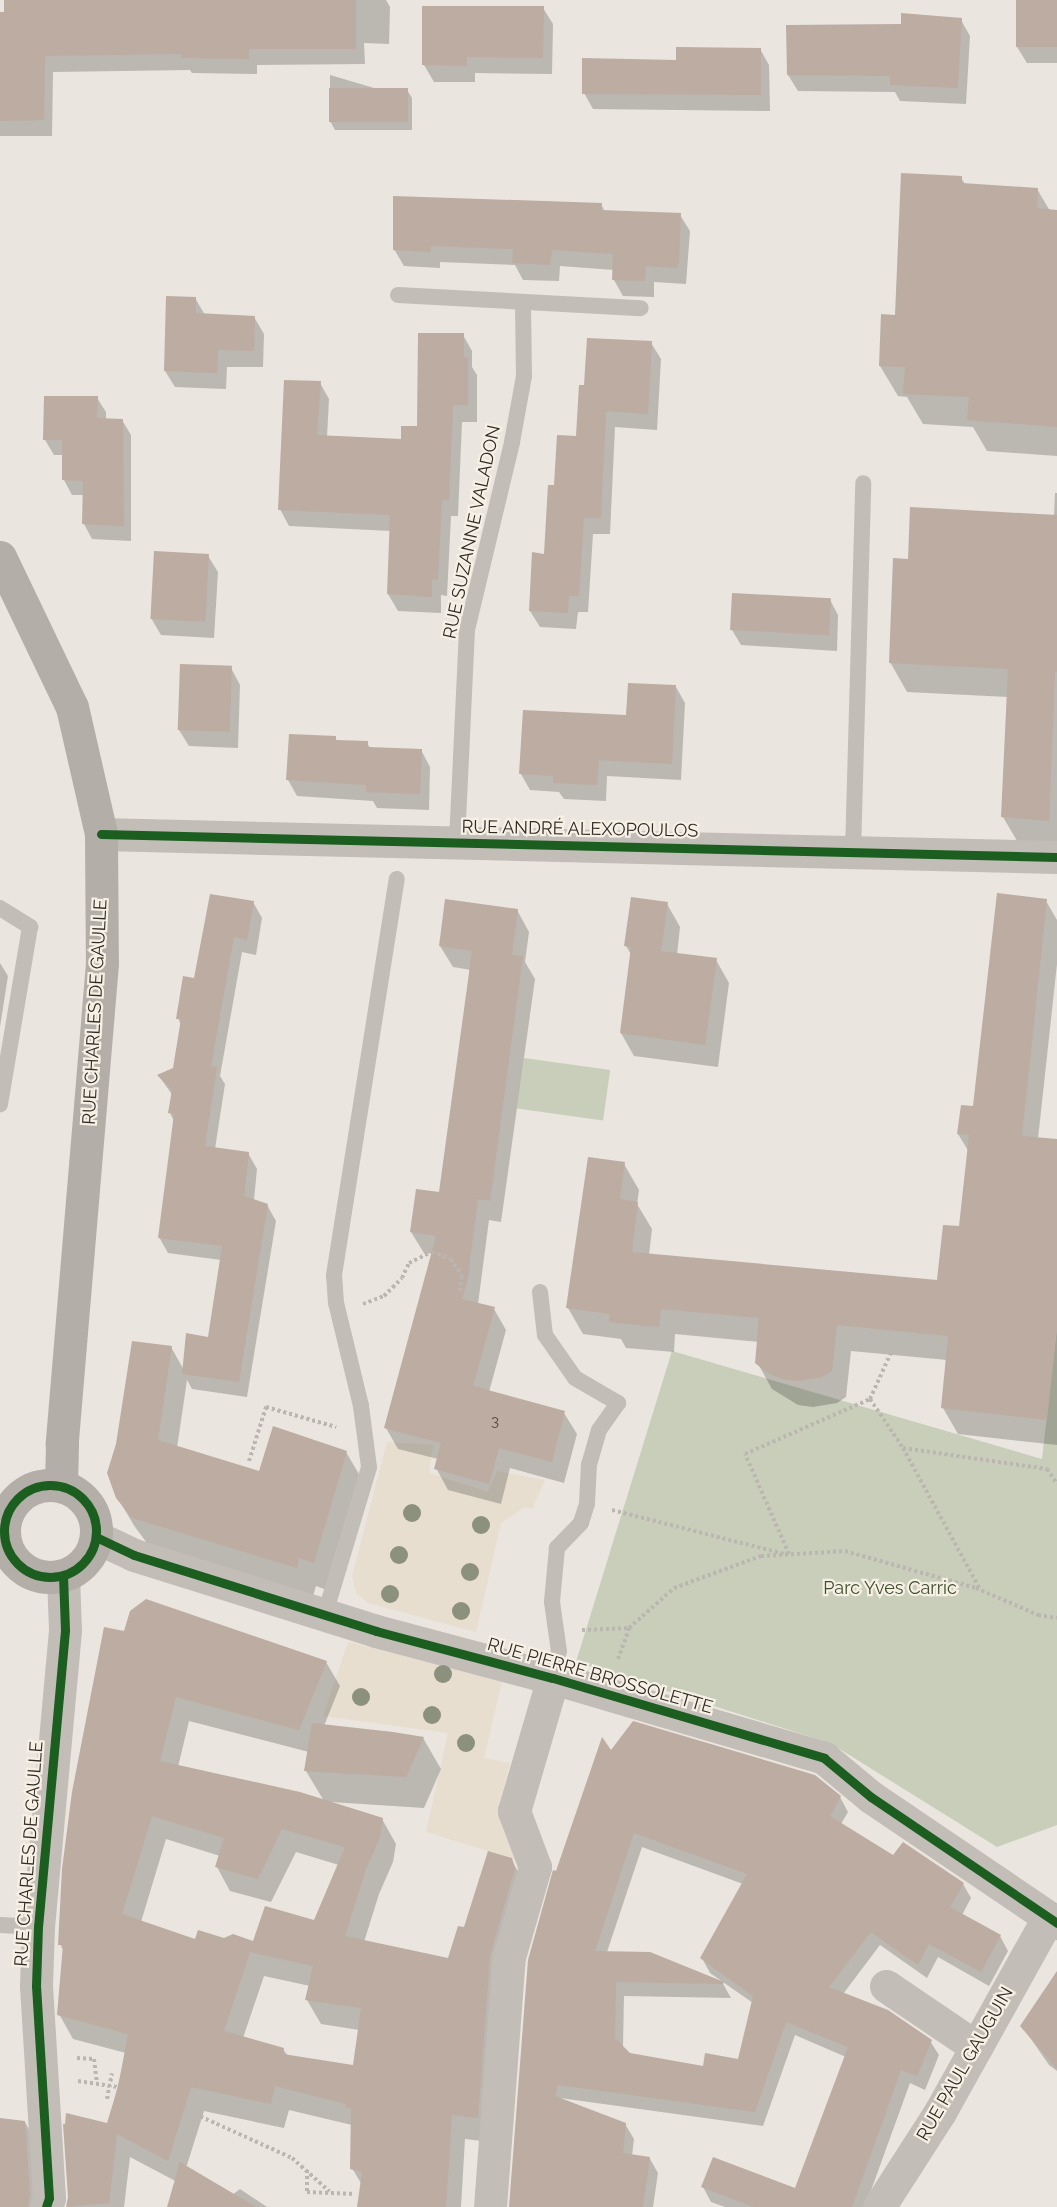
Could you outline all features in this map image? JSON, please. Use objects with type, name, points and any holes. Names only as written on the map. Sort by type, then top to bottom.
[{"type":"street","name":"RUE CHARLES DE GAULLE","points":[[0,557],[72,707],[101,834],[102,963],[62,1444],[61,1486]]},
{"type":"street","name":"RUE ANDRÉ ALEXOPOULOS","points":[[101,834],[1057,857]]},
{"type":"street","points":[[41,1486],[61,1486],[76,1494],[88,1506],[95,1521],[96,1538],[90,1553],[79,1567],[63,1576],[45,1578],[28,1572],[14,1561],[5,1545],[2,1527],[9,1508],[22,1494],[41,1486]]},
{"type":"street","name":"RUE PIERRE BROSSOLETTE","points":[[96,1538],[134,1555],[376,1631],[553,1678],[824,1758],[871,1797],[1053,1920]]},
{"type":"street","name":"RUE CHARLES DE GAULLE","points":[[46,2207],[49,2198],[36,1986],[38,1927],[65,1630],[63,1576]]},
{"type":"street","points":[[490,2207],[510,1957],[535,1867],[514,1811],[553,1678]]},
{"type":"street","name":"RUE PAUL GAUGUIN","points":[[879,2207],[940,2112],[976,2047],[1053,1920]]},
{"type":"street","points":[[886,1986],[976,2047]]},
{"type":"lane","points":[[398,295],[641,308]]},
{"type":"lane","name":"RUE SUZANNE VALADON","points":[[457,842],[467,630],[512,442],[524,376],[523,302]]},
{"type":"lane","points":[[853,852],[863,483]]},
{"type":"lane","points":[[325,1614],[369,1467],[361,1406],[336,1304],[334,1275],[396,879]]},
{"type":"lane","points":[[0,908],[30,927],[0,1104]]},
{"type":"lane","points":[[540,1292],[545,1335],[575,1378],[618,1403],[599,1430],[589,1464],[587,1504],[581,1523],[557,1548],[552,1602],[558,1651],[553,1678]]},
{"type":"lane","points":[[0,1925],[38,1927]]},
{"type":"path","points":[[336,1304],[362,1305],[384,1296],[402,1278],[409,1263],[432,1252],[451,1259],[462,1276],[460,1291]]},
{"type":"path","points":[[789,1554],[745,1454],[870,1399],[893,1348]]},
{"type":"path","points":[[870,1399],[903,1448],[980,1590]]},
{"type":"path","points":[[249,1461],[266,1407],[365,1436]]},
{"type":"path","points":[[903,1448],[1047,1469],[1057,1485]]},
{"type":"path","points":[[587,1504],[789,1554]]},
{"type":"path","points":[[606,1694],[629,1628],[674,1588],[761,1556],[845,1551],[980,1590],[1038,1615],[1057,1618]]},
{"type":"path","points":[[556,1631],[629,1628]]},
{"type":"path","points":[[107,2099],[112,2073]]},
{"type":"path","points":[[69,2080],[118,2087]]},
{"type":"path","points":[[184,2109],[292,2158],[329,2192]]},
{"type":"path","points":[[307,2170],[306,2192],[355,2194]]},
{"type":"green space","points":[[524,1058],[610,1070],[603,1121],[517,1109]]},
{"type":"green space","name":"Parc Yves Carric","points":[[1057,1328],[1057,1825],[997,1847],[830,1743],[576,1662],[672,1351],[1042,1459]]},
{"type":"shaded area","points":[[387,1442],[433,1445],[429,1473],[488,1492],[497,1471],[545,1480],[532,1509],[525,1507],[501,1523],[476,1632],[368,1603],[356,1593],[352,1576]]},
{"type":"shaded area","points":[[348,1642],[503,1677],[484,1758],[510,1763],[500,1803],[524,1862],[426,1832],[448,1733],[323,1716]]},
{"type":"building","points":[[4,0],[356,0],[356,49],[249,49],[249,59],[181,58],[181,54],[45,56],[44,120],[0,121],[0,12],[4,12]]},
{"type":"building","points":[[1016,0],[1057,0],[1057,47],[1016,47]]},
{"type":"building","points":[[422,6],[544,6],[543,58],[467,57],[467,66],[422,65]]},
{"type":"building","points":[[901,13],[962,18],[958,88],[890,85],[890,76],[787,75],[786,25],[901,24]]},
{"type":"building","points":[[676,47],[761,48],[761,95],[582,94],[582,58],[676,60]]},
{"type":"building","points":[[329,88],[408,88],[408,122],[329,122]]},
{"type":"building","points":[[901,173],[962,176],[962,183],[1038,188],[1037,208],[1057,210],[1057,427],[967,420],[969,397],[903,394],[905,367],[879,366],[881,314],[895,315]]},
{"type":"building","points":[[393,196],[602,203],[601,210],[681,213],[679,262],[677,268],[646,266],[645,281],[612,280],[613,254],[552,250],[550,265],[512,263],[513,249],[431,246],[431,252],[393,250]]},
{"type":"building","points":[[166,296],[196,297],[196,313],[255,316],[254,351],[218,350],[217,373],[164,371]]},
{"type":"building","points":[[418,333],[464,333],[464,357],[468,357],[468,405],[453,405],[449,500],[442,500],[438,580],[432,579],[432,597],[387,594],[390,515],[278,510],[284,380],[321,381],[317,435],[401,439],[401,426],[417,426]]},
{"type":"building","points":[[587,338],[652,341],[648,414],[606,411],[601,518],[584,518],[579,596],[569,596],[568,613],[529,611],[532,552],[544,554],[548,485],[554,485],[557,435],[576,436],[579,385],[584,385]]},
{"type":"building","points":[[44,396],[98,396],[97,418],[123,419],[124,526],[82,524],[83,481],[62,480],[62,440],[43,440]]},
{"type":"building","points":[[910,507],[1057,515],[1057,672],[1055,672],[1049,821],[1001,817],[1008,669],[889,663],[893,558],[908,559]]},
{"type":"building","points":[[154,551],[209,554],[205,622],[150,619]]},
{"type":"building","points":[[732,593],[831,598],[829,635],[730,630]]},
{"type":"building","points":[[180,664],[232,666],[230,732],[178,730]]},
{"type":"building","points":[[628,683],[676,685],[672,764],[599,760],[597,785],[553,783],[553,776],[519,774],[523,710],[626,715]]},
{"type":"building","points":[[289,734],[336,736],[336,740],[368,741],[368,747],[422,749],[420,794],[366,792],[366,785],[286,780]]},
{"type":"building","points":[[997,893],[1047,899],[1022,1136],[1057,1139],[1057,1328],[1047,1420],[941,1408],[948,1336],[837,1325],[832,1371],[822,1377],[798,1381],[782,1379],[768,1373],[755,1363],[759,1318],[661,1309],[659,1327],[609,1322],[610,1314],[566,1308],[588,1157],[625,1162],[620,1199],[638,1202],[632,1252],[937,1280],[943,1225],[959,1226],[969,1135],[957,1134],[961,1105],[973,1106]]},
{"type":"building","points":[[210,894],[254,901],[247,940],[234,937],[211,1066],[217,1067],[205,1146],[249,1152],[244,1196],[268,1204],[239,1382],[182,1374],[186,1333],[208,1337],[222,1246],[158,1238],[174,1114],[168,1113],[172,1090],[157,1075],[173,1068],[181,1019],[176,1019],[183,976],[194,978]]},
{"type":"building","points":[[631,897],[668,902],[661,951],[717,958],[705,1045],[620,1033],[631,947],[624,946]]},
{"type":"building","points":[[445,899],[518,909],[512,955],[523,956],[490,1201],[478,1199],[468,1277],[462,1299],[495,1307],[473,1386],[565,1411],[552,1462],[499,1448],[489,1484],[434,1469],[441,1443],[384,1428],[436,1236],[410,1232],[416,1189],[439,1192],[472,951],[439,946]]},
{"type":"building","points":[[132,1341],[172,1346],[158,1440],[259,1471],[273,1426],[347,1451],[314,1563],[299,1558],[297,1568],[132,1518],[116,1498],[107,1473],[116,1444]]},
{"type":"building","points":[[146,1599],[327,1661],[299,1730],[176,1697],[160,1761],[300,1792],[383,1818],[380,1837],[366,1869],[345,1936],[448,1958],[458,1926],[464,1927],[488,1851],[512,1858],[515,1868],[490,1956],[478,2118],[452,2115],[446,2207],[357,2207],[362,2172],[350,2169],[351,2108],[346,2107],[346,2104],[275,2086],[271,2104],[191,2087],[168,2161],[117,2134],[109,2203],[66,2207],[68,2197],[63,2124],[65,2124],[66,2113],[107,2123],[118,2087],[128,2034],[57,2015],[63,1945],[58,1945],[62,1869],[72,1792],[104,1627],[124,1631],[130,1611]],"holes":[[[152,1816],[224,1838],[215,1867],[258,1879],[282,1829],[345,1847],[314,1920],[265,1906],[253,1941],[233,1934],[224,1938],[198,1930],[195,1939],[122,1914]],[[250,1952],[313,1966],[305,2000],[361,2008],[353,2065],[283,2054],[284,2048],[224,2031]]]},
{"type":"building","points":[[633,1721],[815,1775],[841,1796],[830,1816],[893,1855],[903,1842],[964,1883],[950,1907],[1001,1935],[981,1972],[929,1944],[918,1965],[871,1932],[829,1987],[888,2010],[932,2040],[917,2076],[901,2070],[852,2207],[754,2207],[701,2187],[713,2157],[795,2188],[848,2047],[786,2022],[755,2112],[558,2085],[555,2096],[626,2123],[623,2153],[650,2157],[643,2207],[509,2207],[528,1960],[553,1870],[556,1871],[602,1737],[611,1750]],"holes":[[[634,1833],[747,1874],[700,1958],[753,1996],[738,2059],[705,2053],[703,2066],[630,2053],[615,2038],[616,1982],[723,1984],[724,1982],[650,1952],[595,1951]]]},
{"type":"building","points":[[312,1723],[424,1737],[406,1777],[304,1771]]},
{"type":"building","points":[[1057,1971],[1057,2069],[1020,2026]]},
{"type":"building","points":[[0,2118],[25,2121],[30,2196],[28,2207],[0,2207]]},
{"type":"building","points":[[180,2162],[256,2207],[167,2207]]},
{"type":"cycle path","points":[[101,834],[1057,857]]},
{"type":"cycle path","points":[[50,1485],[67,1489],[82,1499],[92,1514],[96,1531],[92,1548],[82,1563],[67,1573],[50,1577],[33,1573],[18,1563],[8,1548],[4,1531],[8,1514],[18,1499],[33,1489],[50,1485]]},
{"type":"cycle path","points":[[96,1537],[134,1555],[376,1631],[553,1678],[824,1758],[871,1797],[1057,1923]]},
{"type":"cycle path","points":[[46,2207],[49,2198],[36,1986],[38,1927],[65,1630],[63,1576]]}]
